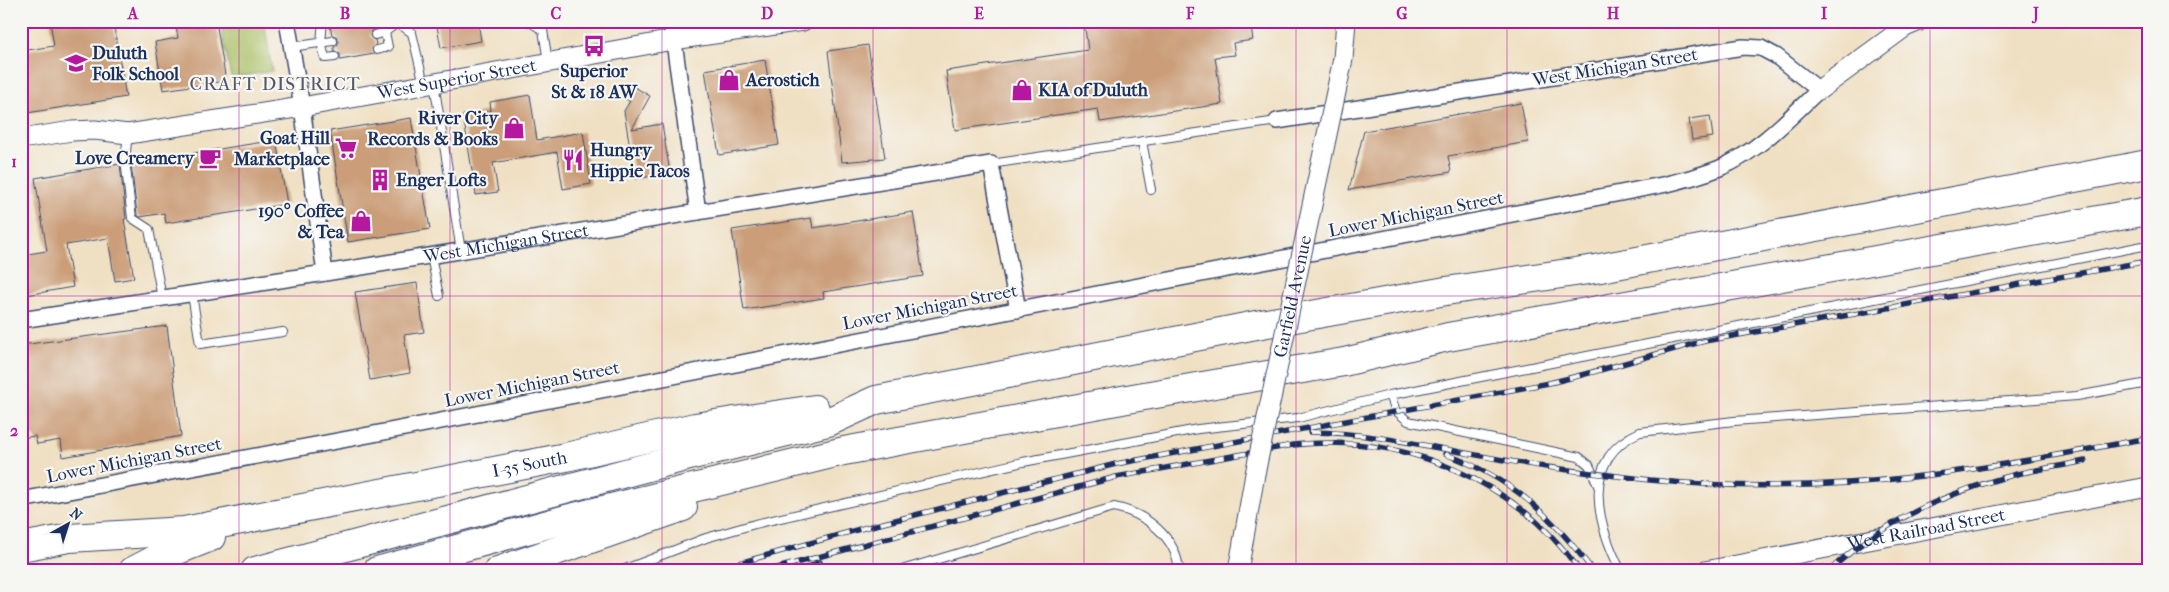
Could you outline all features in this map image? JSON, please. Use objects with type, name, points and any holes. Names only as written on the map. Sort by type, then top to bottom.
[{"type":"highway","points":[[255,571],[693,455],[828,422],[876,400],[1256,324],[1446,291],[1595,268],[2148,164]]},
{"type":"highway","points":[[377,571],[570,518],[844,451],[1144,396],[1344,362],[1448,337],[2148,211]]},
{"type":"highway","name":"I-35 South","points":[[21,547],[69,538],[184,531],[566,457],[695,427],[876,400]]},
{"type":"highway","points":[[498,571],[844,451]]},
{"type":"highway","points":[[134,571],[158,558],[273,514]]},
{"type":"street","points":[[286,21],[302,107],[325,273]]},
{"type":"street","name":"West Superior Street","points":[[21,139],[72,130],[95,130],[128,134],[302,107],[548,62],[672,30],[803,21]]},
{"type":"street","points":[[1819,90],[1905,27],[1919,21]]},
{"type":"street","name":"Garfield Avenue","points":[[1238,571],[1255,474],[1343,59],[1347,23]]},
{"type":"street","points":[[672,30],[698,212]]},
{"type":"street","name":"West Michigan Street","points":[[1277,121],[1743,47],[1760,48],[1776,56],[1819,90]]},
{"type":"street","name":"Lower Michigan Street","points":[[21,500],[1631,192],[1704,174],[1748,152],[1769,136],[1819,90]]},
{"type":"street","points":[[991,164],[1018,310]]},
{"type":"street","name":"West Michigan Street","points":[[21,320],[432,256],[991,164]]},
{"type":"street","name":"West Railroad Street","points":[[1705,571],[2148,487]]},
{"type":"lane","points":[[323,21],[321,42],[325,58],[335,57]]},
{"type":"lane","points":[[528,21],[544,30],[548,62]]},
{"type":"lane","points":[[375,35],[385,32],[396,22],[412,33],[429,84],[462,251]]},
{"type":"lane","points":[[377,50],[388,47],[385,32]]},
{"type":"lane","points":[[291,47],[333,41]]},
{"type":"lane","points":[[991,164],[1277,121]]},
{"type":"lane","points":[[128,134],[125,160],[132,218],[149,229],[162,298]]},
{"type":"lane","points":[[1142,141],[1151,190]]},
{"type":"lane","points":[[620,571],[706,538],[755,524],[1023,462],[1198,429],[1298,418],[1390,395],[2148,245]]},
{"type":"lane","points":[[432,256],[439,296]]},
{"type":"lane","points":[[192,294],[200,344],[283,332]]},
{"type":"lane","points":[[1598,488],[1604,468],[1612,453],[1630,436],[1640,432],[1734,421],[2077,396],[2148,383]]},
{"type":"lane","points":[[1390,395],[1396,411],[1408,421],[1579,457],[1589,465],[1598,488],[1602,529],[1621,571]]},
{"type":"lane","points":[[898,571],[1068,519],[1114,507],[1129,510],[1156,526],[1173,549],[1179,571]]},
{"type":"green space","points":[[220,21],[264,21],[272,71],[231,78]]},
{"type":"building","points":[[50,21],[113,21],[126,97],[21,114],[21,51],[54,46]]},
{"type":"building","points":[[216,21],[226,81],[163,90],[155,42],[178,38],[176,27]]},
{"type":"building","points":[[329,21],[372,21],[374,30],[370,36],[375,40],[376,44],[372,49],[374,54],[340,60],[340,54],[334,51],[338,40],[336,36],[332,35]]},
{"type":"building","points":[[436,21],[478,21],[481,41],[441,48]]},
{"type":"building","points":[[1084,21],[1250,21],[1253,40],[1233,43],[1235,55],[1215,57],[1222,104],[1100,122],[1098,109],[955,130],[946,71],[1088,50]]},
{"type":"building","points":[[868,45],[885,158],[842,162],[828,51]]},
{"type":"building","points":[[765,60],[779,145],[719,155],[705,70]]},
{"type":"building","points":[[631,85],[650,96],[632,129],[662,124],[670,173],[635,179],[624,111],[630,101],[624,98]]},
{"type":"building","points":[[530,95],[537,140],[583,132],[591,184],[563,189],[557,152],[493,163],[498,192],[476,195],[463,115],[491,111],[490,102]]},
{"type":"building","points":[[1521,103],[1528,142],[1448,156],[1451,172],[1349,190],[1364,131]]},
{"type":"building","points":[[1710,116],[1713,137],[1692,140],[1689,119]]},
{"type":"building","name":"Enger Lofts","points":[[411,118],[430,229],[348,242],[330,131]]},
{"type":"building","points":[[276,140],[287,204],[166,223],[164,213],[140,217],[137,215],[131,163]]},
{"type":"building","points":[[120,164],[126,219],[124,219],[134,278],[115,281],[108,238],[66,245],[73,287],[21,296],[21,255],[47,251],[35,178]]},
{"type":"building","points":[[913,212],[923,276],[823,292],[824,298],[744,310],[732,230],[811,218],[813,228]]},
{"type":"building","points":[[417,283],[424,332],[404,335],[410,373],[370,380],[355,292]]},
{"type":"building","points":[[167,326],[181,436],[63,457],[61,440],[37,444],[35,436],[21,438],[21,345]]},
{"type":"railway","points":[[711,571],[860,529],[1116,464],[1549,383],[1705,341],[2148,261]]},
{"type":"railway","points":[[1310,432],[1365,436],[1501,460],[1589,473],[1684,483],[1752,486],[1854,483],[1922,476],[2007,464],[2148,438]]},
{"type":"railway","points":[[766,571],[1116,477],[1293,445],[1334,443],[1375,447],[1415,455],[1453,469],[1490,488],[1523,511],[1554,539],[1580,571]]},
{"type":"railway","points":[[1445,454],[1490,475],[1528,500],[1562,532],[1593,571]]},
{"type":"railway","points":[[1829,571],[1849,554],[1893,524],[1941,500],[1991,481],[2085,461]]},
{"type":"railway","points":[[799,571],[820,562]]},
{"type":"place","name":"Superior St & 18 AW","points":[[594,46]]},
{"type":"place","name":"Duluth Folk School","points":[[76,63]]},
{"type":"place","name":"Aerostich","points":[[729,80]]},
{"type":"place","name":"KIA of Duluth","points":[[1022,90]]},
{"type":"place","name":"River City Records & Books","points":[[514,128]]},
{"type":"place","name":"Goat Hill Marketplace","points":[[346,148]]},
{"type":"place","name":"Love Creamery","points":[[210,158]]},
{"type":"place","name":"Hungry Hippie Tacos","points":[[573,160]]},
{"type":"place","name":"Enger Lofts","points":[[380,180]]},
{"type":"place","name":"190° Coffee & Tea","points":[[361,221]]},
{"type":"district","name":"CRAFT DISTRICT","points":[[275,83]]}]
